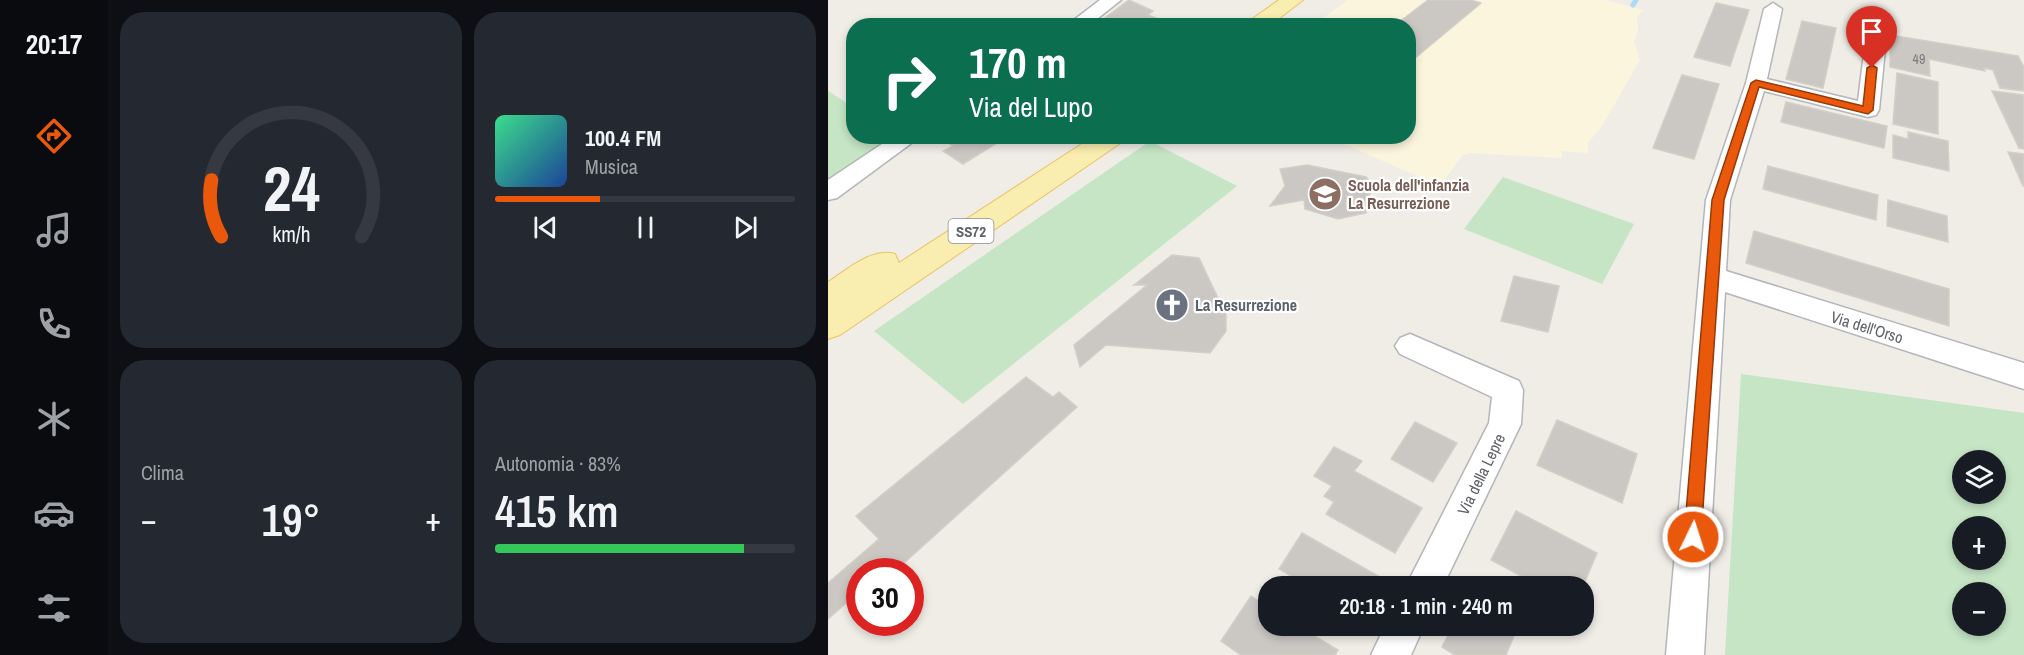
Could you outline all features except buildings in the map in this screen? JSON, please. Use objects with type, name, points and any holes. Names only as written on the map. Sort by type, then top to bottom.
[{"type":"main road","points":[[1270,18],[1301,3]]},
{"type":"main road","points":[[1287,18],[1301,3]]},
{"type":"main road","name":"SS72","points":[[828,298],[1068,144]]},
{"type":"main road","name":"SS72","points":[[828,326],[1101,144]]},
{"type":"street","points":[[1086,18],[1112,0]]},
{"type":"street","points":[[1685,655],[1718,200],[1756,83],[1773,9]]},
{"type":"street","points":[[1756,83],[1868,110],[1877,29]]},
{"type":"street","points":[[828,192],[898,144]]},
{"type":"street","name":"Via dell'Orso","points":[[1711,278],[2024,376]]},
{"type":"street","name":"Via della Lepre","points":[[1410,346],[1508,390],[1505,424],[1429,576]]},
{"type":"street","points":[[1390,655],[1400,636]]},
{"type":"shaded area","points":[[1348,0],[1605,0],[1643,10],[1637,17],[1638,31],[1634,41],[1640,60],[1602,126],[1588,143],[1588,153],[1562,151],[1562,158],[1469,153],[1462,156],[1440,186],[1344,144],[1416,144],[1416,18],[1323,18]]},
{"type":"green space","points":[[828,91],[846,103],[846,144],[883,144],[828,179]]},
{"type":"green space","points":[[1146,144],[1156,144],[1237,186],[963,404],[874,331]]},
{"type":"green space","points":[[1503,177],[1634,224],[1602,284],[1464,229]]},
{"type":"green space","points":[[1741,374],[2024,413],[2024,655],[1725,655]]},
{"type":"waterway","points":[[1633,5],[1636,0]]},
{"type":"place","name":"Scuola dell'infanzia La Resurrezione","points":[[1325,194]]},
{"type":"place","name":"La Resurrezione","points":[[1172,305]]},
{"type":"route","points":[[1693,537],[1718,200],[1756,83],[1868,110],[1872,68]]}]
